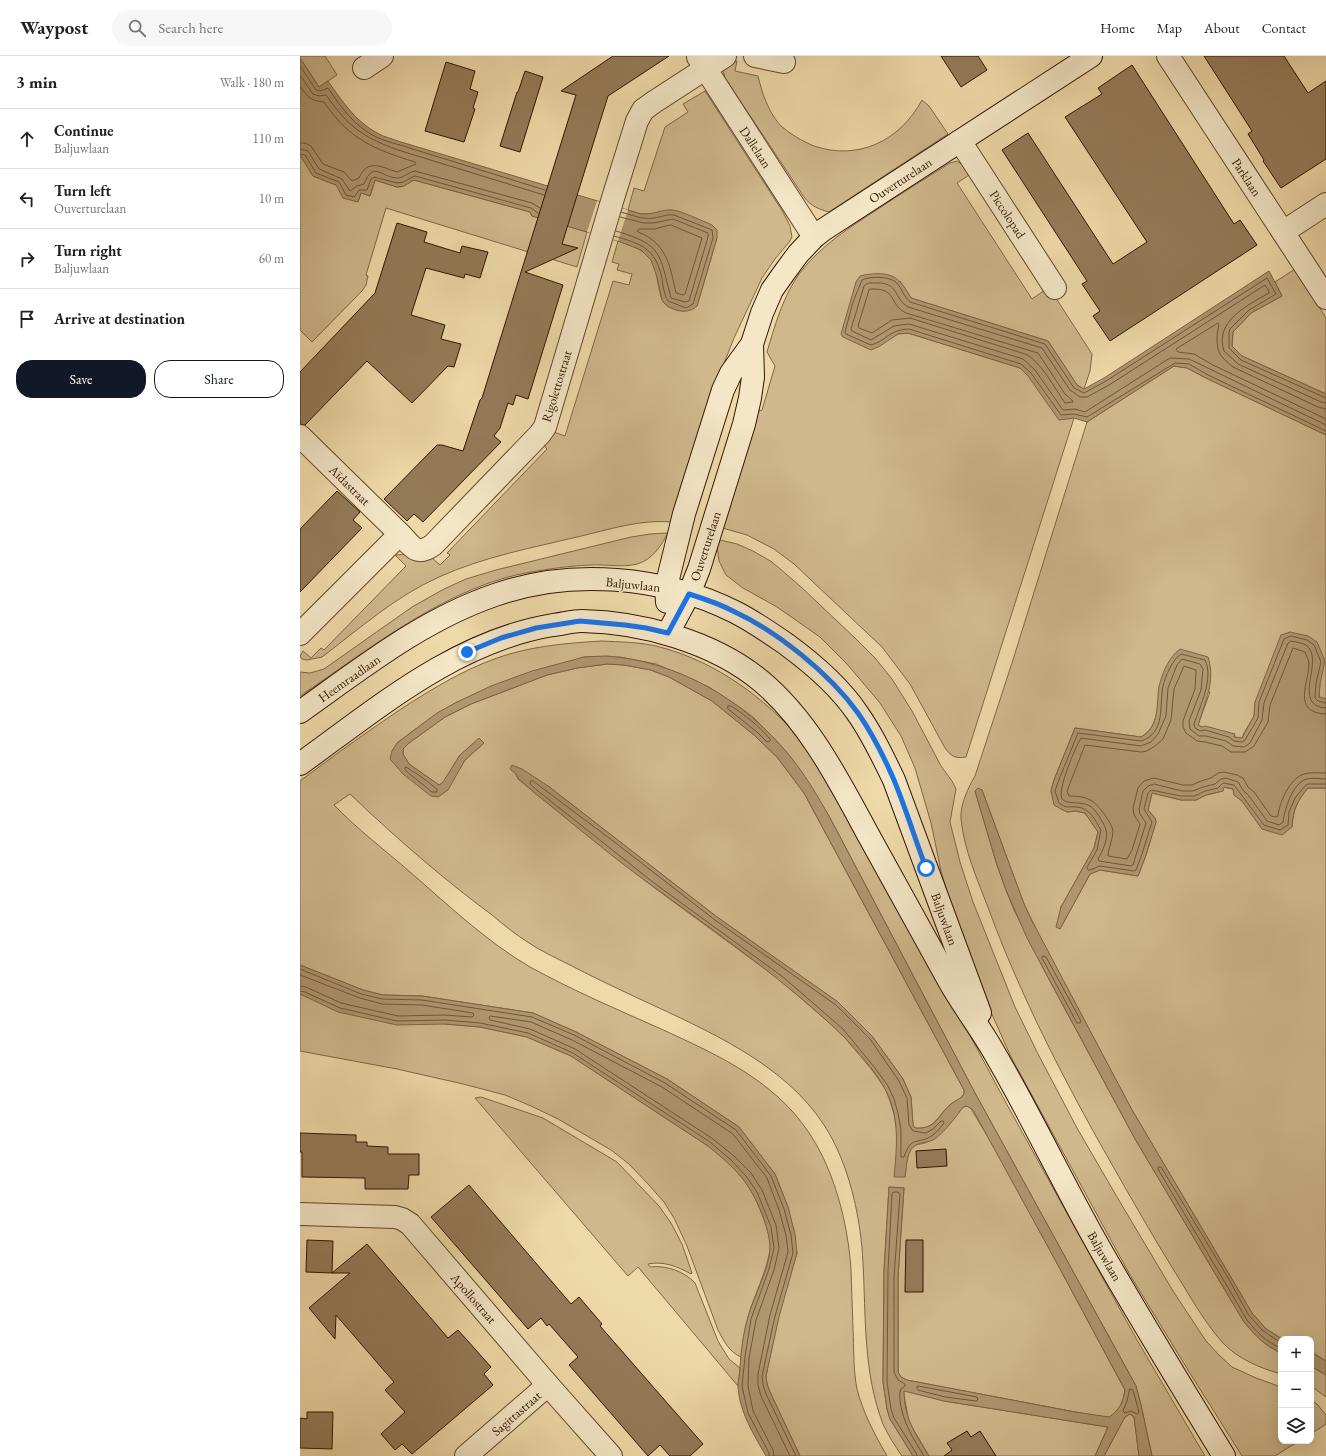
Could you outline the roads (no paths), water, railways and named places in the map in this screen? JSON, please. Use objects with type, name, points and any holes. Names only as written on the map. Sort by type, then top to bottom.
[{"type":"street","points":[[364,68],[382,56]]},
{"type":"street","name":"Rigolettostraat","points":[[400,534],[415,549],[420,551],[426,550],[433,546],[545,427],[599,242],[640,115],[701,62],[725,56]]},
{"type":"street","points":[[755,56],[784,62]]},
{"type":"street","name":"Ouverturelaan","points":[[668,633],[666,588],[684,514],[723,390],[731,373],[752,344],[772,290],[798,254],[814,238],[838,220],[1091,56]]},
{"type":"street","name":"Parklaan","points":[[1168,56],[1326,298]]},
{"type":"street","name":"Dallelaan","points":[[701,62],[814,238]]},
{"type":"street","name":"Piccolopad","points":[[960,141],[1055,288]]},
{"type":"street","points":[[1283,232],[1326,204]]},
{"type":"street","name":"Ouverturelaan","points":[[668,633],[689,594],[699,569],[744,424],[750,398],[752,377],[752,344]]},
{"type":"street","name":"Aïdastraat","points":[[300,436],[400,534]]},
{"type":"street","points":[[300,634],[400,534]]},
{"type":"street","name":"Baljuwlaan","points":[[397,643],[428,624],[467,605],[496,594],[553,581],[585,579],[651,583],[689,594],[736,612],[766,630],[800,654],[826,676],[857,713],[876,744],[894,780],[994,1052]]},
{"type":"street","name":"Baljuwlaan","points":[[300,764],[388,699],[467,652],[501,638],[536,628],[580,621],[625,625],[668,633],[699,645],[740,666],[762,682],[783,703],[807,732],[834,773],[961,1002],[994,1052],[1103,1254],[1224,1456]]},
{"type":"street","name":"Heemraadlaan","points":[[300,712],[397,643]]},
{"type":"street","name":"Apollostraat","points":[[300,1214],[395,1217],[402,1218],[410,1224],[611,1456]]},
{"type":"street","name":"Sagittastraat","points":[[466,1456],[548,1385]]},
{"type":"water","points":[[300,58],[319,87],[328,81],[344,103],[362,123],[383,136],[641,214],[673,210],[712,225],[717,230],[717,238],[697,306],[693,309],[681,311],[673,309],[665,304],[662,300],[657,277],[651,260],[641,250],[618,241],[532,216],[530,212],[414,180],[404,186],[397,187],[375,180],[370,196],[361,193],[358,202],[343,198],[336,185],[313,176],[300,155]]},
{"type":"water","points":[[1269,271],[1282,296],[1251,313],[1233,332],[1232,346],[1242,356],[1326,394],[1326,435],[1187,368],[1174,366],[1087,422],[1074,418],[1059,420],[1028,376],[1020,368],[908,333],[898,334],[871,350],[843,337],[841,334],[856,282],[860,276],[870,274],[887,274],[896,278],[900,282],[911,298],[1048,341],[1077,385],[1084,389],[1104,378]]},
{"type":"water","points":[[1290,632],[1308,636],[1317,642],[1325,661],[1319,697],[1326,699],[1326,788],[1308,788],[1296,806],[1292,827],[1282,835],[1262,829],[1242,801],[1234,795],[1233,789],[1224,787],[1223,791],[1206,795],[1196,800],[1181,800],[1152,793],[1148,810],[1155,818],[1156,822],[1138,876],[1100,870],[1090,874],[1060,929],[1056,927],[1061,907],[1094,848],[1098,832],[1085,813],[1076,811],[1067,812],[1054,805],[1051,791],[1054,780],[1075,728],[1141,737],[1147,733],[1154,722],[1156,715],[1159,687],[1162,676],[1172,656],[1180,649],[1208,657],[1211,675],[1209,691],[1198,725],[1235,734],[1234,737],[1242,738],[1254,716],[1255,702],[1281,635]]},
{"type":"water","points":[[606,656],[633,659],[659,666],[684,675],[708,687],[752,717],[771,735],[795,762],[829,816],[975,1093],[1136,1386],[1152,1456],[1139,1456],[1134,1417],[1130,1414],[1125,1417],[1104,1456],[1095,1456],[1108,1427],[944,1401],[904,1391],[904,1400],[911,1425],[929,1456],[913,1456],[890,1419],[883,1382],[884,1271],[889,1187],[904,1188],[898,1277],[898,1372],[901,1377],[907,1380],[1075,1412],[1109,1417],[1120,1406],[1125,1390],[973,1110],[967,1106],[963,1107],[936,1138],[914,1146],[909,1153],[905,1177],[894,1177],[896,1132],[890,1099],[879,1078],[845,1038],[798,995],[609,853],[536,794],[510,769],[512,765],[522,769],[548,786],[717,917],[838,1002],[872,1036],[903,1079],[911,1097],[913,1125],[915,1128],[928,1127],[936,1121],[951,1104],[964,1094],[964,1090],[804,793],[777,757],[754,735],[712,701],[669,677],[651,670],[624,665],[607,664],[577,668],[547,675],[471,704],[445,717],[409,743],[403,749],[403,754],[409,764],[439,785],[443,782],[460,755],[479,738],[484,743],[465,760],[448,790],[438,797],[431,796],[403,774],[390,759],[392,751],[397,743],[437,713],[457,702],[491,686],[532,671],[584,657]]},
{"type":"water","points":[[978,788],[982,790],[1024,904],[1031,919],[1132,1110],[1252,1313],[1265,1328],[1278,1336],[1278,1351],[1261,1340],[1244,1322],[1135,1139],[1027,938],[997,865],[975,791]]},
{"type":"water","points":[[300,965],[363,990],[383,995],[422,996],[533,1013],[576,1032],[667,1079],[739,1127],[775,1174],[788,1207],[795,1234],[797,1253],[779,1317],[766,1376],[770,1392],[800,1456],[766,1456],[744,1414],[741,1405],[738,1386],[746,1323],[767,1265],[770,1248],[767,1228],[758,1204],[741,1176],[734,1169],[708,1146],[571,1056],[527,1037],[480,1027],[445,1024],[397,1025],[338,1012],[300,994]]},
{"type":"water","points":[[1314,1354],[1326,1361],[1326,1375],[1314,1368]]}]
